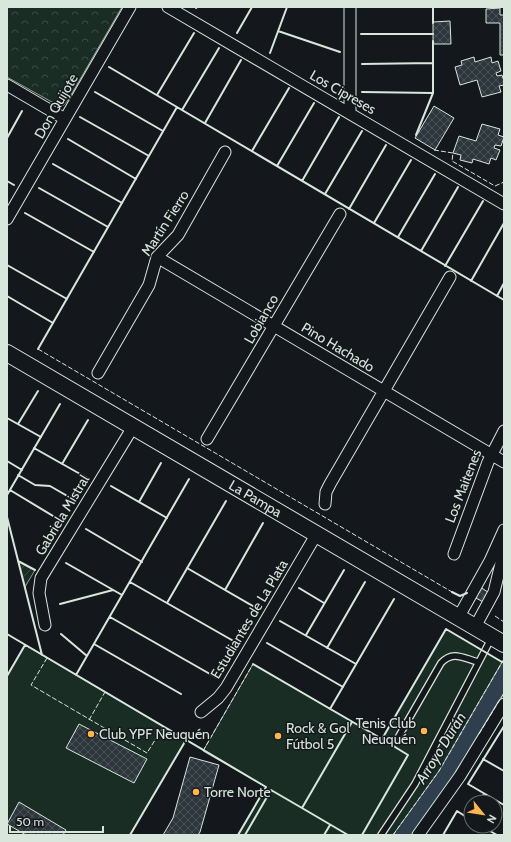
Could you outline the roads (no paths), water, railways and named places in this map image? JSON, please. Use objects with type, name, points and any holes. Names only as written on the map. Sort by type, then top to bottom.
[{"type":"street","name":"Don Quijote","points":[[7,219],[130,7]]},
{"type":"street","name":"Los Cipreses","points":[[168,7],[504,204]]},
{"type":"street","points":[[350,7],[350,113]]},
{"type":"street","points":[[7,85],[65,119]]},
{"type":"street","name":"Martín Fierro","points":[[98,374],[149,285],[157,257],[178,235],[226,152]]},
{"type":"street","name":"Lobianco","points":[[207,439],[340,214]]},
{"type":"street","name":"Pino Hachado","points":[[157,257],[504,462]]},
{"type":"street","points":[[325,504],[326,492],[330,484],[450,277]]},
{"type":"street","name":"La Pampa","points":[[7,354],[488,635]]},
{"type":"street","name":"Gabriela Mistral","points":[[45,625],[39,593],[42,578],[133,427]]},
{"type":"street","name":"Los Maitenes","points":[[454,554],[491,454],[504,431]]},
{"type":"street","points":[[458,618],[490,561],[504,530]]},
{"type":"street","name":"Estudiantes de La Plata","points":[[201,712],[218,698],[226,688],[316,534]]},
{"type":"street","points":[[488,635],[491,607],[504,551]]},
{"type":"street","points":[[418,835],[453,787],[504,704]]},
{"type":"lane","points":[[381,835],[415,784],[478,662],[488,635]]},
{"type":"lane","points":[[399,736],[441,663],[446,657],[452,655],[478,662]]},
{"type":"water","points":[[504,659],[504,693],[450,782],[413,835],[393,835],[439,771]]},
{"type":"place","name":"Tenis Club Neuquén","points":[[424,731]]},
{"type":"place","name":"Club YPF Neuquén","points":[[91,734]]},
{"type":"place","name":"Rock & Gol Fútbol 5","points":[[278,736]]},
{"type":"place","name":"Torre Norte","points":[[196,792]]},
{"type":"water label","name":"Arroyo Durán","points":[[441,748]]}]
